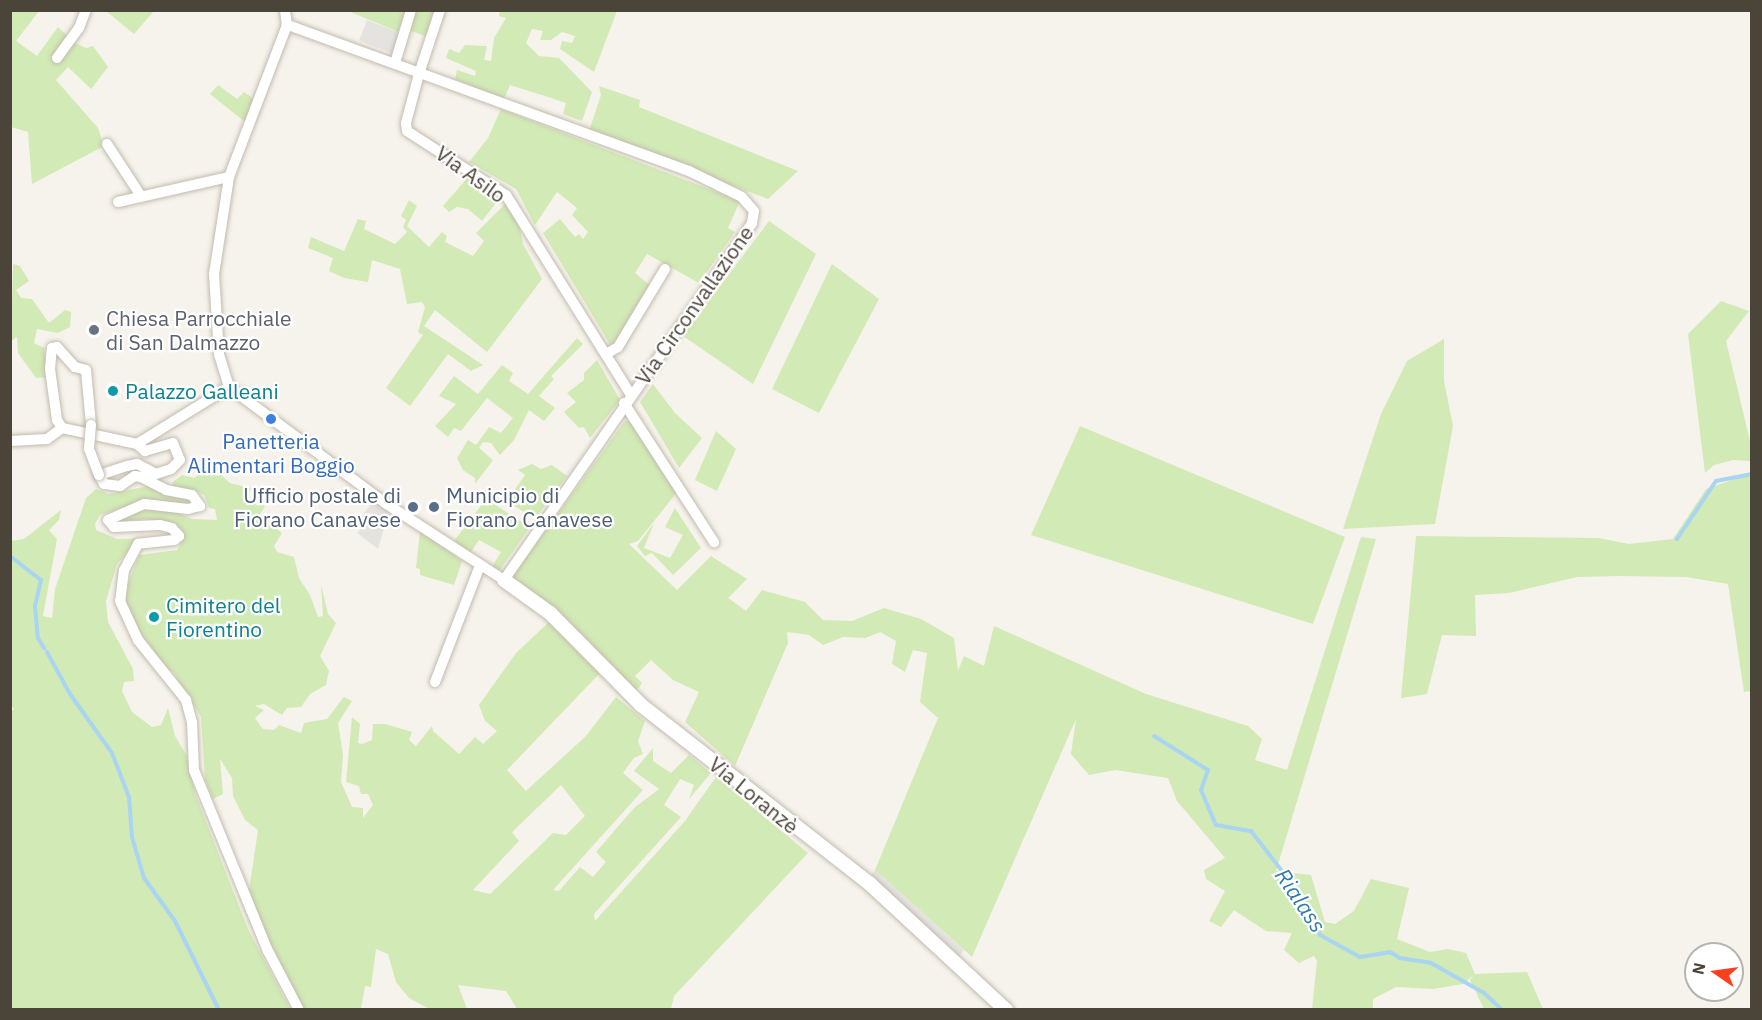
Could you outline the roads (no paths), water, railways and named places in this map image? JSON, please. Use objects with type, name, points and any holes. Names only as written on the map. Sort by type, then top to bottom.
[{"type":"street","points":[[57,58],[79,28],[86,10]]},
{"type":"street","points":[[285,10],[287,25],[229,177],[214,274],[219,355],[229,387],[385,504],[479,568],[504,580]]},
{"type":"street","points":[[395,63],[411,10]]},
{"type":"street","points":[[287,25],[395,63],[418,74],[440,10]]},
{"type":"street","name":"Via Asilo","points":[[418,74],[406,123],[407,131],[506,195],[606,354],[628,399],[714,542]]},
{"type":"street","name":"Via Circonvallazione","points":[[418,74],[689,171],[742,196],[754,212],[752,223],[504,580]]},
{"type":"street","points":[[107,144],[141,196]]},
{"type":"street","points":[[118,202],[229,177]]},
{"type":"street","points":[[606,354],[618,346],[665,269]]},
{"type":"street","points":[[99,476],[137,464],[156,474],[171,469],[180,460],[173,443],[146,452],[137,444],[62,428],[57,420],[50,369],[52,348],[57,347],[75,367],[86,370],[90,387],[91,425],[89,449],[99,476],[110,487],[135,476],[199,500],[197,509],[144,504],[108,520],[114,527],[160,525],[172,528],[179,536],[174,540],[138,544],[124,570],[120,601],[138,640],[186,700],[192,722],[194,770],[268,951],[299,1010]]},
{"type":"street","points":[[137,444],[229,387]]},
{"type":"street","points":[[10,441],[47,439],[62,428]]},
{"type":"street","points":[[435,682],[479,568]]},
{"type":"street","name":"Via Loranzè","points":[[504,580],[550,613],[641,705],[869,883],[1006,1010]]},
{"type":"waterway","points":[[1677,539],[1716,481],[1752,474]]},
{"type":"waterway","points":[[10,556],[41,580],[35,606],[38,638],[44,648]]},
{"type":"waterway","points":[[47,652],[70,694],[112,753],[129,797],[132,837],[144,878],[175,921],[219,1010]]},
{"type":"waterway","name":"Rialass","points":[[1154,736],[1208,770],[1201,790],[1216,825],[1251,831],[1303,898],[1320,935],[1360,957],[1390,952],[1400,958],[1431,963],[1484,993],[1502,1010]]},
{"type":"place","name":"Chiesa Parrocchiale di San Dalmazzo","points":[[94,330]]},
{"type":"place","name":"Palazzo Galleani","points":[[113,391]]},
{"type":"place","name":"Panetteria Alimentari Boggio","points":[[271,419]]},
{"type":"place","name":"Ufficio postale di Fiorano Canavese","points":[[413,507]]},
{"type":"place","name":"Municipio di Fiorano Canavese","points":[[434,507]]},
{"type":"place","name":"Cimitero del Fiorentino","points":[[154,617]]}]
